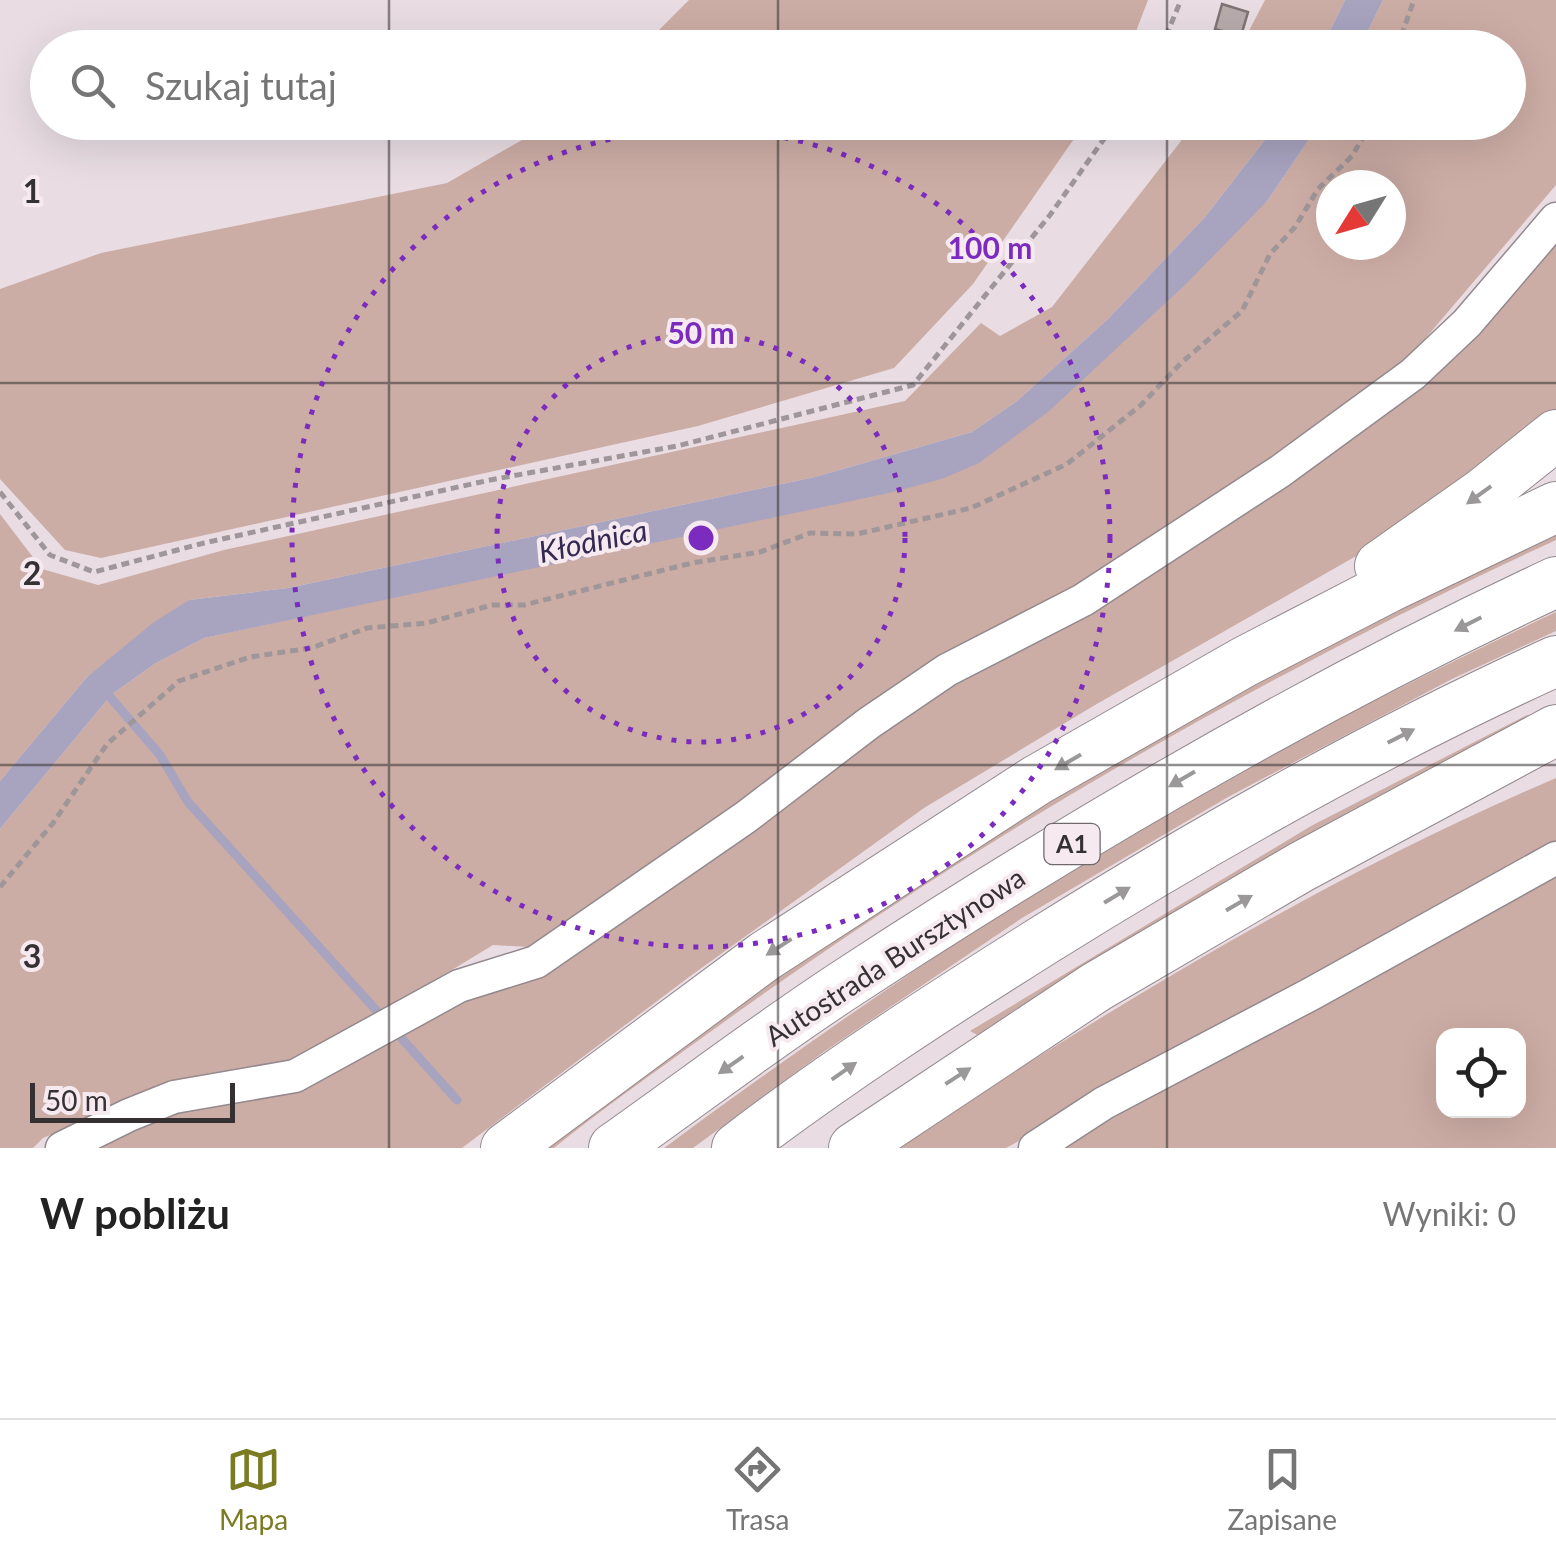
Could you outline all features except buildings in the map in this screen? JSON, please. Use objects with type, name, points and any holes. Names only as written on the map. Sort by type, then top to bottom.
[{"type":"highway","points":[[1244,662],[1482,494],[1556,434]]},
{"type":"highway","points":[[506,1148],[765,956],[1037,780],[1244,662],[1556,508]]},
{"type":"highway","name":"Autostrada Bursztynowa","points":[[614,1148],[847,983],[1014,879],[1362,677],[1556,582]]},
{"type":"highway","name":"A1","points":[[736,1148],[940,1005],[1197,847],[1378,748],[1556,661]]},
{"type":"highway","points":[[854,1148],[1096,986],[1301,867],[1556,730]]},
{"type":"highway","points":[[1443,791],[1556,758]]},
{"type":"lane","points":[[62,1148],[174,1097],[295,1076],[459,986],[536,962],[746,817],[869,723],[947,670],[1082,600],[1279,472],[1412,374],[1468,323],[1556,219]]},
{"type":"lane","points":[[1034,1148],[1104,1103],[1556,858]]},
{"type":"path","points":[[1169,30],[1182,0]]},
{"type":"path","points":[[1403,30],[1414,0]]},
{"type":"path","points":[[0,492],[50,555],[94,572],[204,542],[490,480],[677,446],[913,385],[1050,215],[1103,140]]},
{"type":"path","points":[[0,887],[53,823],[107,744],[179,681],[250,657],[311,648],[367,628],[427,622],[492,605],[524,605],[692,564],[760,552],[810,533],[857,534],[971,508],[1067,464],[1140,405],[1182,362],[1242,311],[1270,254],[1295,227],[1318,189],[1352,156],[1361,140]]},
{"type":"shaded area","points":[[689,0],[1148,0],[1137,30],[659,30]]},
{"type":"shaded area","points":[[1265,0],[1345,0],[1330,30],[1249,30]]},
{"type":"shaded area","points":[[1383,0],[1556,0],[1556,185],[1407,360],[1263,466],[712,823],[529,947],[493,945],[295,1065],[162,1089],[43,1138],[33,1148],[0,1148],[0,829],[112,694],[156,663],[204,638],[942,479],[1268,200],[1309,140],[1526,140],[1526,30],[1368,30]]},
{"type":"shaded area","points":[[522,140],[1073,140],[973,284],[894,368],[698,426],[101,558],[65,550],[0,479],[0,289],[101,253],[447,183]]},
{"type":"shaded area","points":[[1182,140],[1265,140],[1205,217],[1108,319],[1017,401],[972,432],[815,477],[288,588],[189,600],[87,677],[0,781],[0,514],[42,569],[98,585],[224,550],[905,401],[981,323],[1000,336],[1052,307]]},
{"type":"shaded area","points":[[1556,235],[1556,416],[1372,547],[924,808],[689,977],[462,1148],[89,1148],[133,1126],[379,1047],[935,691],[1280,487]]},
{"type":"shaded area","points":[[1556,528],[1556,540],[1226,706],[1013,830],[806,964],[554,1148],[537,1148],[765,980],[1115,755]]},
{"type":"shaded area","points":[[1556,612],[1556,631],[1452,679],[1228,797],[1022,918],[825,1051],[693,1148],[664,1148],[879,995],[1143,826],[1417,679]]},
{"type":"shaded area","points":[[1527,715],[1539,716],[983,1038],[970,1031],[1311,826]]},
{"type":"shaded area","points":[[1556,778],[1556,845],[1006,1148],[898,1148],[1056,1045],[1218,948],[1385,858]]},
{"type":"shaded area","points":[[1556,866],[1556,1148],[1052,1148]]},
{"type":"water","points":[[1345,0],[1383,0],[1368,30],[1330,30]]},
{"type":"water","name":"Kłodnica","points":[[1265,140],[1309,140],[1268,200],[1186,284],[1048,412],[979,463],[942,479],[889,493],[204,638],[156,663],[112,694],[0,829],[0,781],[87,677],[154,622],[189,600],[288,588],[815,477],[972,432],[1017,401],[1108,319],[1205,217]]},
{"type":"waterway","points":[[104,690],[160,755],[188,802],[385,1020]]},
{"type":"waterway","points":[[395,1031],[457,1100]]}]
